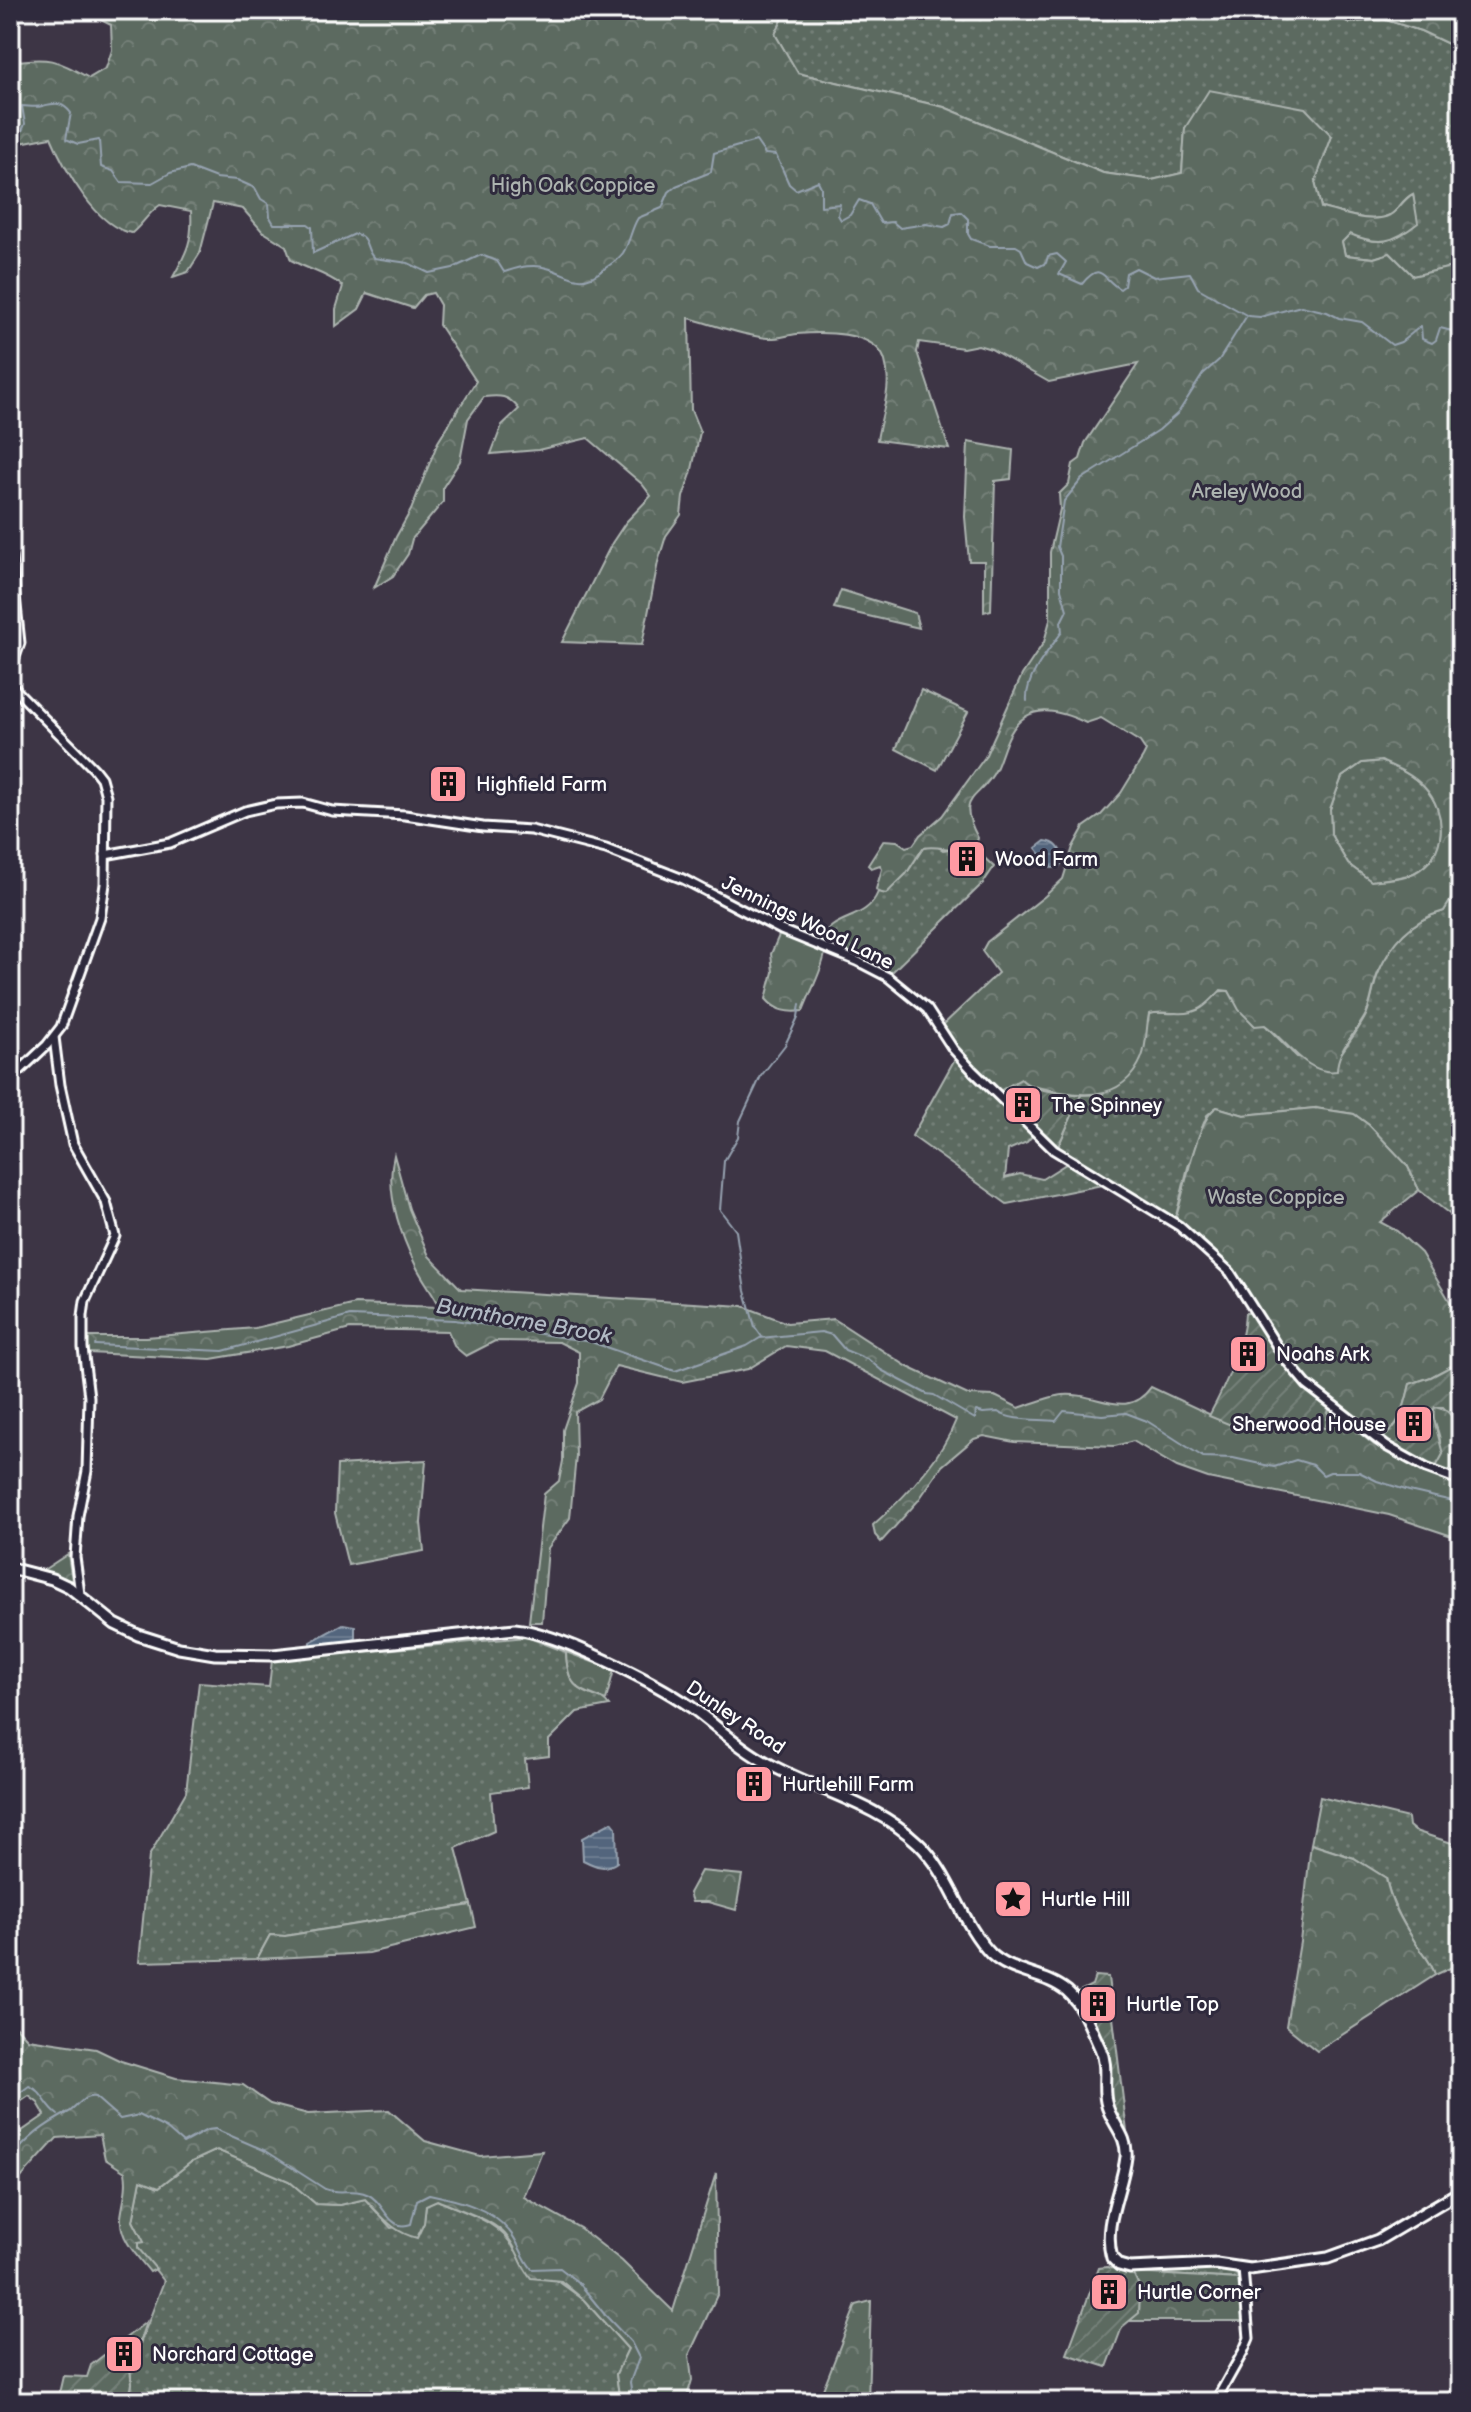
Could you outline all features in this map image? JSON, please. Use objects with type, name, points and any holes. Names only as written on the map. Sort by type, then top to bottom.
[{"type":"street","points":[[10,548],[20,640],[18,655],[10,671]]},
{"type":"street","points":[[10,684],[101,778],[106,796],[104,899],[100,918],[65,1018],[54,1037],[10,1080]]},
{"type":"street","name":"Jennings Wood Lane","points":[[105,855],[170,843],[245,811],[276,804],[303,803],[332,811],[405,815],[483,827],[531,830],[606,849],[683,879],[781,930],[888,977],[927,1009],[953,1049],[1054,1150],[1179,1226],[1230,1272],[1285,1359],[1307,1385],[1386,1446],[1426,1468],[1461,1481]]},
{"type":"street","points":[[54,1037],[60,1085],[73,1144],[106,1202],[115,1236],[85,1301],[83,1316],[89,1397],[87,1471],[78,1516],[75,1557],[80,1594]]},
{"type":"street","name":"Dunley Road","points":[[10,1568],[52,1579],[80,1594],[107,1619],[138,1635],[179,1648],[215,1654],[273,1655],[515,1629],[543,1634],[666,1691],[744,1749],[771,1765],[877,1814],[903,1830],[934,1860],[992,1954],[1012,1968],[1051,1982],[1070,1994],[1100,2047],[1106,2067],[1107,2104],[1126,2147],[1125,2166],[1110,2225],[1110,2253],[1115,2262],[1130,2268],[1216,2264],[1243,2269]]},
{"type":"street","points":[[1215,2402],[1249,2338],[1243,2269],[1278,2267],[1351,2252],[1387,2235],[1461,2191]]},
{"type":"green space","points":[[81,10],[787,10],[775,34],[798,73],[944,107],[1103,173],[1152,180],[1182,173],[1185,128],[1209,90],[1305,108],[1332,136],[1315,182],[1321,208],[1346,215],[1382,218],[1393,213],[1413,194],[1418,223],[1409,230],[1378,241],[1350,234],[1342,242],[1345,255],[1374,258],[1390,253],[1413,276],[1447,268],[1461,270],[1461,883],[1444,911],[1412,926],[1396,942],[1378,973],[1367,1011],[1343,1049],[1337,1071],[1326,1071],[1307,1063],[1265,1025],[1255,1026],[1239,1010],[1229,991],[1221,990],[1196,1011],[1149,1014],[1144,1052],[1132,1075],[1119,1086],[1103,1092],[1068,1093],[1015,1082],[997,1093],[956,1047],[942,1026],[998,973],[982,951],[987,942],[1063,879],[1073,847],[1084,827],[1101,815],[1121,793],[1146,751],[1140,742],[1101,718],[1086,723],[1045,711],[1026,717],[1010,734],[990,780],[969,805],[968,813],[977,842],[964,849],[923,848],[906,874],[886,894],[876,889],[882,869],[880,865],[871,868],[868,865],[884,840],[897,841],[906,847],[913,845],[942,816],[985,757],[1022,675],[1044,642],[1050,620],[1050,552],[1060,509],[1059,494],[1069,484],[1073,464],[1080,459],[1085,443],[1138,364],[1049,382],[991,349],[978,345],[963,348],[919,342],[917,352],[949,449],[877,440],[888,381],[885,361],[871,343],[834,333],[767,338],[689,318],[691,410],[700,432],[681,515],[666,536],[658,562],[642,645],[562,642],[612,543],[626,522],[651,496],[642,484],[588,438],[538,450],[491,454],[502,425],[519,409],[503,397],[484,397],[468,419],[460,461],[443,487],[443,502],[412,539],[408,554],[393,576],[374,588],[411,510],[438,442],[476,381],[439,325],[440,305],[433,293],[424,295],[413,308],[367,293],[359,309],[336,326],[336,309],[343,286],[291,260],[286,246],[262,231],[243,209],[213,203],[200,253],[188,272],[173,277],[188,246],[191,211],[160,205],[132,233],[119,229],[94,209],[83,195],[51,137],[10,145],[10,121],[15,117],[19,100],[10,96],[10,62],[34,59],[51,61],[89,78],[106,68],[112,50],[111,25]],"holes":[[[1381,761],[1409,775],[1424,787],[1437,809],[1441,833],[1433,856],[1414,873],[1371,881],[1348,864],[1331,835],[1330,809],[1342,777],[1362,763]]]},
{"type":"green space","points":[[787,10],[1330,10],[1349,23],[1383,19],[1421,31],[1461,50],[1461,270],[1447,268],[1413,276],[1390,253],[1374,258],[1345,255],[1342,242],[1350,233],[1369,240],[1385,240],[1400,235],[1417,223],[1413,194],[1393,213],[1382,218],[1346,215],[1321,208],[1315,182],[1332,136],[1185,128],[1182,173],[1152,180],[1103,173],[944,107],[797,73],[775,34]]},
{"type":"green space","points":[[1330,10],[1461,10],[1461,50],[1421,31],[1383,19],[1349,23]]},
{"type":"green space","points":[[968,442],[1013,450],[1011,479],[995,481],[991,610],[984,612],[984,561],[969,561],[965,517]]},
{"type":"green space","points":[[841,590],[915,613],[919,628],[834,608]]},
{"type":"green space","points":[[921,690],[968,712],[937,770],[896,749]]},
{"type":"green space","points":[[1381,761],[1409,775],[1424,787],[1437,809],[1441,833],[1433,856],[1414,873],[1371,881],[1348,864],[1331,835],[1330,809],[1342,777],[1362,763]]},
{"type":"green space","points":[[935,845],[943,850],[972,846],[994,867],[983,883],[890,974],[866,960],[820,942],[832,926],[866,909],[878,892],[888,893],[893,884],[906,874],[923,848]]},
{"type":"green space","points":[[1461,883],[1461,1223],[1419,1190],[1407,1165],[1369,1125],[1354,1114],[1315,1108],[1244,1115],[1217,1107],[1207,1115],[1188,1167],[1175,1220],[1057,1149],[1081,1095],[1103,1094],[1148,1021],[1149,1014],[1182,1012],[1217,992],[1229,991],[1254,1025],[1265,1025],[1297,1057],[1337,1060],[1364,1019],[1382,965],[1394,944],[1421,920],[1444,911]]},
{"type":"green space","points":[[780,933],[825,952],[803,1011],[783,1010],[766,999],[773,972],[771,954]]},
{"type":"green space","points":[[956,1057],[1033,1135],[1027,1142],[1008,1150],[1005,1178],[1020,1174],[1042,1179],[1066,1164],[1102,1185],[1007,1204],[912,1136]]},
{"type":"green space","points":[[1021,1079],[1033,1087],[1081,1095],[1057,1149],[998,1092]]},
{"type":"green space","name":"Waste Coppice","points":[[1217,1107],[1244,1115],[1315,1108],[1354,1114],[1369,1125],[1407,1165],[1419,1190],[1380,1222],[1397,1231],[1421,1253],[1461,1320],[1461,1361],[1410,1384],[1398,1421],[1381,1439],[1318,1391],[1288,1358],[1232,1270],[1175,1220],[1197,1141],[1210,1114]]},
{"type":"green space","points":[[394,1155],[409,1209],[429,1256],[461,1289],[743,1306],[787,1323],[834,1319],[908,1367],[968,1395],[995,1396],[1019,1408],[1062,1395],[1121,1404],[1141,1397],[1151,1387],[1243,1430],[1261,1421],[1325,1428],[1329,1408],[1374,1445],[1431,1474],[1461,1484],[1461,1539],[1389,1515],[1208,1478],[1177,1467],[1133,1441],[1115,1446],[1014,1442],[984,1436],[974,1439],[942,1466],[918,1501],[881,1542],[875,1535],[873,1525],[920,1477],[941,1450],[956,1420],[825,1351],[786,1346],[748,1369],[682,1382],[616,1366],[599,1399],[575,1412],[576,1456],[570,1518],[548,1548],[542,1622],[529,1622],[544,1494],[559,1481],[563,1461],[563,1430],[579,1383],[579,1352],[559,1342],[495,1341],[466,1356],[455,1347],[448,1331],[350,1329],[288,1346],[211,1359],[89,1353],[87,1337],[146,1337],[255,1328],[355,1304],[440,1307],[415,1264],[399,1225],[391,1183]]},
{"type":"green space","points":[[1245,1313],[1252,1313],[1285,1365],[1329,1408],[1326,1428],[1261,1421],[1243,1430],[1209,1416],[1237,1353]]},
{"type":"green space","points":[[1461,1361],[1461,1426],[1443,1407],[1435,1407],[1432,1412],[1443,1454],[1435,1469],[1381,1439],[1398,1421],[1410,1384]]},
{"type":"green space","points":[[1435,1407],[1448,1411],[1461,1426],[1461,1478],[1435,1469],[1440,1444]]},
{"type":"green space","points":[[426,1460],[421,1523],[424,1551],[348,1565],[335,1513],[337,1465]]},
{"type":"green space","points":[[68,1554],[72,1580],[65,1581],[42,1571]]},
{"type":"green space","points":[[527,1637],[566,1652],[574,1683],[609,1706],[577,1712],[549,1740],[549,1756],[525,1759],[528,1787],[491,1792],[494,1831],[456,1848],[471,1905],[285,1936],[270,1935],[257,1959],[139,1962],[149,1856],[186,1792],[199,1682],[269,1687],[272,1660]]},
{"type":"green space","points":[[566,1652],[614,1670],[606,1700],[575,1684],[568,1672]]},
{"type":"green space","points":[[1320,1797],[1408,1818],[1409,1826],[1415,1831],[1461,1846],[1461,1963],[1435,1975],[1397,1911],[1386,1878],[1354,1858],[1311,1844]]},
{"type":"green space","points":[[1311,1844],[1354,1858],[1386,1878],[1397,1911],[1435,1975],[1317,2051],[1286,2026],[1300,1942]]},
{"type":"green space","points":[[701,1871],[742,1875],[736,1910],[708,1902],[692,1902],[689,1893]]},
{"type":"green space","points":[[471,1905],[476,1927],[369,1953],[257,1959],[270,1935],[285,1936]]},
{"type":"green space","points":[[1095,1976],[1108,1977],[1128,2140],[1110,2102],[1108,2056],[1074,1994],[1092,1985]]},
{"type":"green space","points":[[10,2020],[28,2039],[96,2049],[121,2061],[176,2078],[243,2085],[270,2104],[308,2114],[389,2110],[425,2141],[480,2156],[542,2151],[524,2197],[580,2228],[622,2261],[673,2311],[716,2173],[718,2293],[689,2355],[692,2380],[688,2393],[822,2392],[856,2305],[871,2301],[868,2402],[620,2402],[616,2374],[628,2349],[584,2300],[561,2281],[531,2278],[509,2239],[495,2226],[437,2200],[426,2205],[424,2223],[417,2238],[394,2228],[365,2199],[340,2205],[316,2204],[289,2181],[217,2150],[191,2162],[159,2187],[141,2180],[133,2221],[144,2242],[138,2243],[138,2248],[156,2269],[150,2272],[123,2232],[121,2217],[126,2189],[125,2172],[105,2159],[100,2135],[57,2138],[10,2190],[10,2145],[22,2131],[45,2115],[29,2096],[10,2109]]},
{"type":"green space","points":[[217,2150],[289,2181],[316,2204],[340,2205],[365,2199],[391,2228],[424,2223],[426,2204],[437,2200],[491,2224],[514,2249],[584,2300],[628,2349],[616,2374],[620,2402],[129,2402],[132,2383],[130,2370],[164,2281],[138,2248],[138,2243],[143,2241],[133,2221],[141,2179],[159,2187],[191,2162]]},
{"type":"green space","points":[[1200,2267],[1234,2270],[1239,2279],[1133,2273]]},
{"type":"green space","points":[[1099,2268],[1133,2273],[1140,2288],[1139,2313],[1122,2327],[1107,2367],[1067,2354]]},
{"type":"green space","points":[[1133,2273],[1239,2279],[1245,2321],[1129,2321],[1139,2312],[1140,2288]]},
{"type":"green space","points":[[146,2322],[130,2370],[132,2383],[129,2402],[57,2402],[63,2376],[87,2377],[91,2365]]},
{"type":"water","points":[[1045,841],[1056,845],[1060,851],[1063,861],[1059,867],[1052,868],[1036,848]]},
{"type":"water","points":[[343,1624],[355,1626],[355,1639],[327,1647],[310,1646],[310,1642]]},
{"type":"water","points":[[612,1822],[616,1827],[617,1862],[604,1867],[583,1860],[582,1838]]},
{"type":"waterway","points":[[10,129],[22,131],[25,124],[22,106],[61,105],[71,113],[66,139],[78,144],[99,140],[101,167],[113,171],[121,182],[152,183],[170,173],[190,168],[216,178],[237,180],[255,188],[261,199],[269,204],[274,224],[308,224],[312,227],[313,253],[355,234],[363,238],[374,258],[408,263],[429,273],[453,268],[481,255],[497,261],[504,272],[536,266],[576,279],[595,275],[619,258],[638,218],[662,208],[669,192],[676,186],[711,172],[714,153],[756,141],[765,154],[776,155],[789,184],[796,190],[818,181],[821,206],[840,204],[838,215],[841,220],[850,215],[859,200],[870,204],[881,223],[893,222],[900,228],[926,224],[944,227],[950,224],[953,213],[961,212],[968,219],[971,239],[990,246],[1016,246],[1021,249],[1027,262],[1038,267],[1046,263],[1048,256],[1057,254],[1066,262],[1059,274],[1082,284],[1098,272],[1120,289],[1124,286],[1126,273],[1136,268],[1154,277],[1190,273],[1198,288],[1248,316],[1260,317],[1301,306],[1362,322],[1392,345],[1401,342],[1421,326],[1422,339],[1432,343],[1440,328],[1461,330]]},
{"type":"waterway","points":[[1027,701],[1030,683],[1044,656],[1062,632],[1061,622],[1067,610],[1061,589],[1061,556],[1057,547],[1064,501],[1082,479],[1159,430],[1178,413],[1203,374],[1219,360],[1246,317]]},
{"type":"waterway","points":[[762,1337],[755,1327],[745,1291],[736,1231],[720,1210],[724,1161],[738,1137],[740,1121],[761,1076],[785,1045],[798,1017],[800,1004]]},
{"type":"waterway","name":"Burnthorne Brook","points":[[95,1345],[223,1351],[350,1316],[455,1320],[591,1342],[675,1371],[747,1346],[760,1338],[821,1332],[832,1335],[845,1350],[869,1360],[881,1370],[975,1419],[976,1411],[1056,1421],[1064,1411],[1102,1415],[1126,1413],[1147,1421],[1203,1457],[1233,1458],[1274,1467],[1296,1460],[1313,1465],[1323,1475],[1330,1472],[1359,1472],[1409,1491],[1461,1503]]},
{"type":"waterway","points":[[10,2100],[29,2086],[38,2091],[58,2115]]},
{"type":"waterway","points":[[10,2160],[44,2127],[84,2099],[95,2097],[120,2119],[139,2115],[167,2129],[183,2143],[215,2129],[266,2151],[325,2189],[369,2195],[397,2224],[411,2224],[417,2200],[429,2194],[483,2210],[512,2235],[532,2269],[560,2268],[580,2284],[631,2342],[639,2358],[630,2382],[633,2402]]},
{"type":"place","name":"Highfield Farm","points":[[448,784]]},
{"type":"place","name":"Wood Farm","points":[[967,859]]},
{"type":"place","name":"The Spinney","points":[[1023,1105]]},
{"type":"place","name":"Noahs Ark","points":[[1248,1354]]},
{"type":"place","name":"Sherwood House","points":[[1414,1424]]},
{"type":"place","name":"Hurtlehill Farm","points":[[754,1784]]},
{"type":"place","name":"Hurtle Hill","points":[[1013,1899]]},
{"type":"place","name":"Hurtle Top","points":[[1098,2004]]},
{"type":"place","name":"Hurtle Corner","points":[[1109,2292]]},
{"type":"place","name":"Norchard Cottage","points":[[124,2354]]},
{"type":"park label","name":"High Oak Coppice","points":[[573,185]]},
{"type":"park label","name":"Areley Wood","points":[[1247,491]]}]
